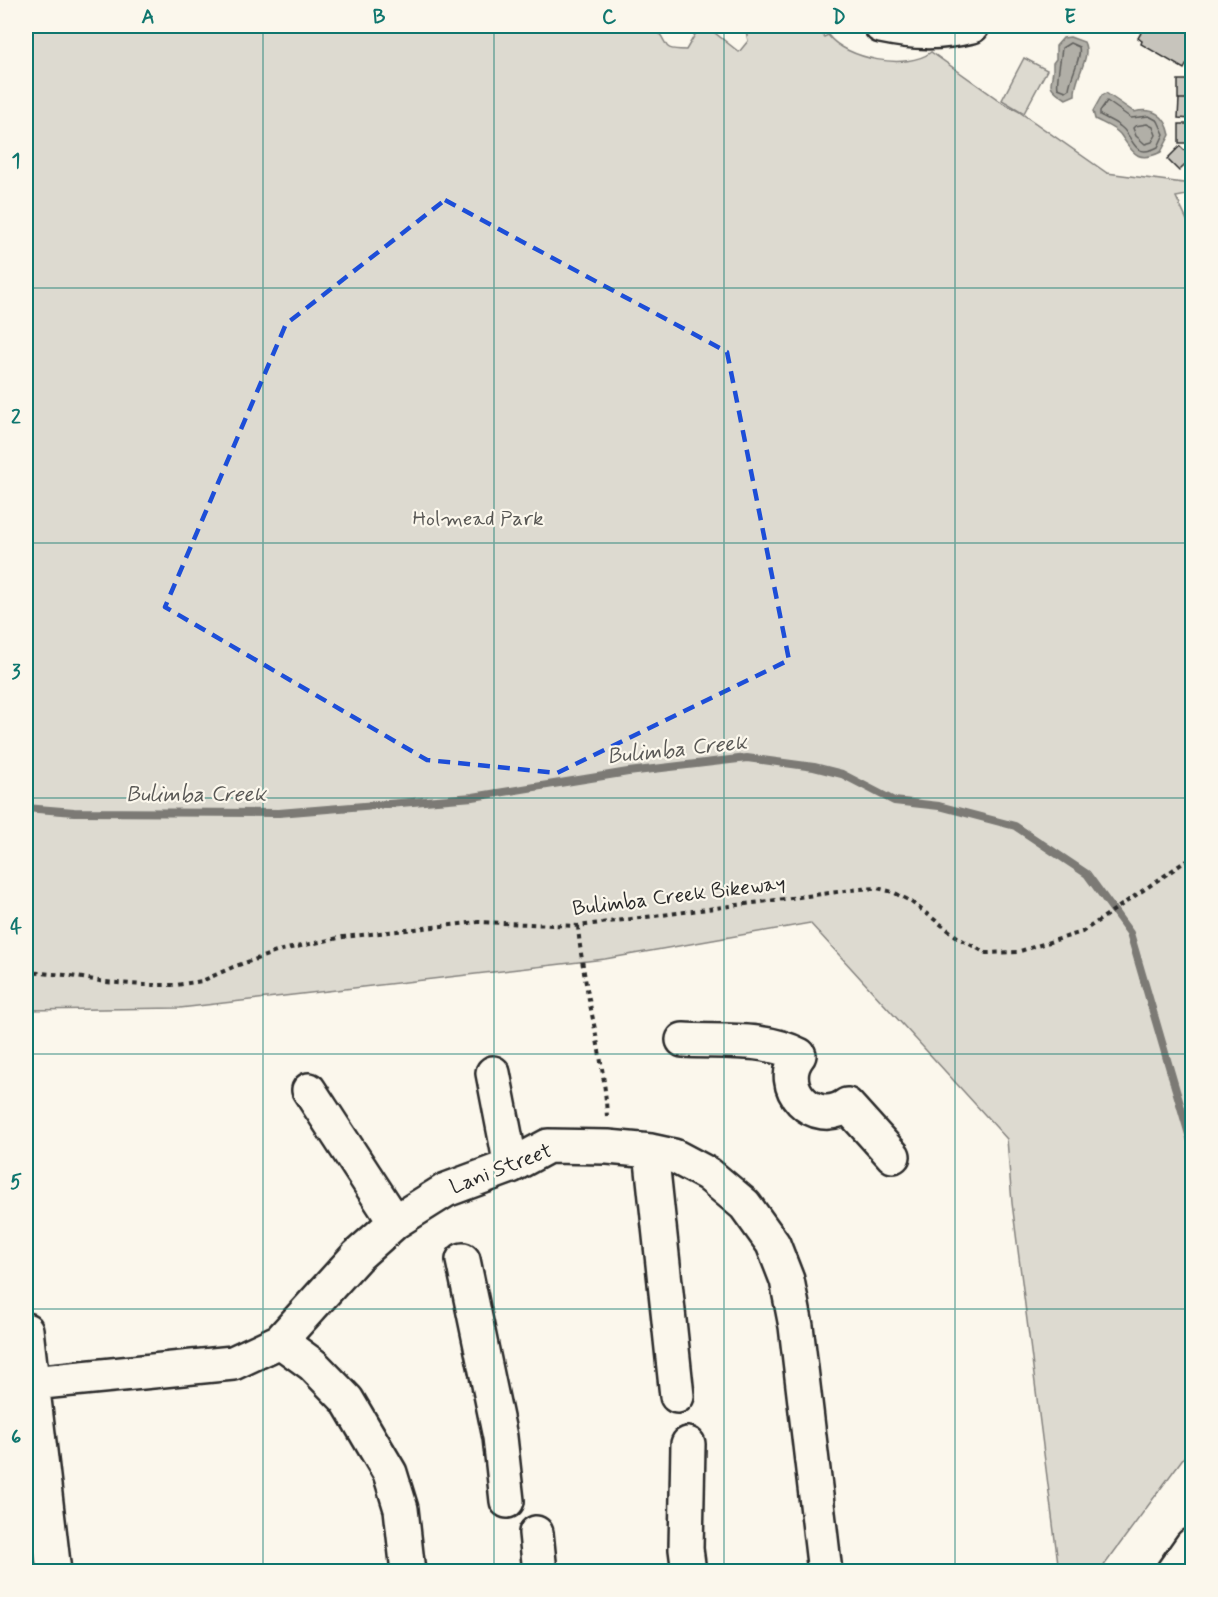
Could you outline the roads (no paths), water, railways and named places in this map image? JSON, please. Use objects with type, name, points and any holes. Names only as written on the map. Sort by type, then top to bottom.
[{"type":"street","points":[[881,26],[904,30],[945,32],[972,26]]},
{"type":"street","points":[[683,1040],[754,1043],[790,1050],[799,1055],[791,1071],[791,1082],[795,1094],[802,1103],[822,1113],[834,1112],[848,1105],[893,1156]]},
{"type":"street","points":[[493,1072],[511,1166]]},
{"type":"street","points":[[309,1090],[395,1222]]},
{"type":"street","name":"Lani Street","points":[[32,1383],[233,1363],[280,1341],[357,1256],[395,1222],[446,1190],[511,1166],[548,1146],[608,1147],[651,1151],[674,1156],[708,1174],[745,1204],[772,1244],[787,1280],[796,1326],[825,1572]]},
{"type":"street","points":[[651,1151],[677,1396]]},
{"type":"street","points":[[463,1260],[500,1437],[507,1500]]},
{"type":"street","points":[[26,1329],[54,1572]]},
{"type":"street","points":[[280,1341],[313,1365],[347,1400],[390,1473],[401,1509],[408,1572]]},
{"type":"street","points":[[688,1444],[686,1550],[689,1572]]},
{"type":"street","points":[[536,1533],[540,1572]]},
{"type":"street","points":[[1173,1572],[1192,1545]]},
{"type":"water","points":[[1070,37],[1084,42],[1086,54],[1075,88],[1075,95],[1066,99],[1054,90],[1051,83],[1056,46],[1063,38]]},
{"type":"water","points":[[1106,93],[1134,112],[1153,112],[1162,118],[1170,135],[1161,152],[1146,157],[1136,154],[1118,132],[1095,119],[1093,111],[1102,95]]},
{"type":"waterway","name":"Bulimba Creek","points":[[26,808],[74,812],[279,813],[473,797],[628,772],[747,758],[814,767],[842,774],[894,801],[939,806],[1015,826],[1087,874],[1130,933],[1192,1145]]},
{"type":"park label","name":"Holmead Park","points":[[478,519]]}]
